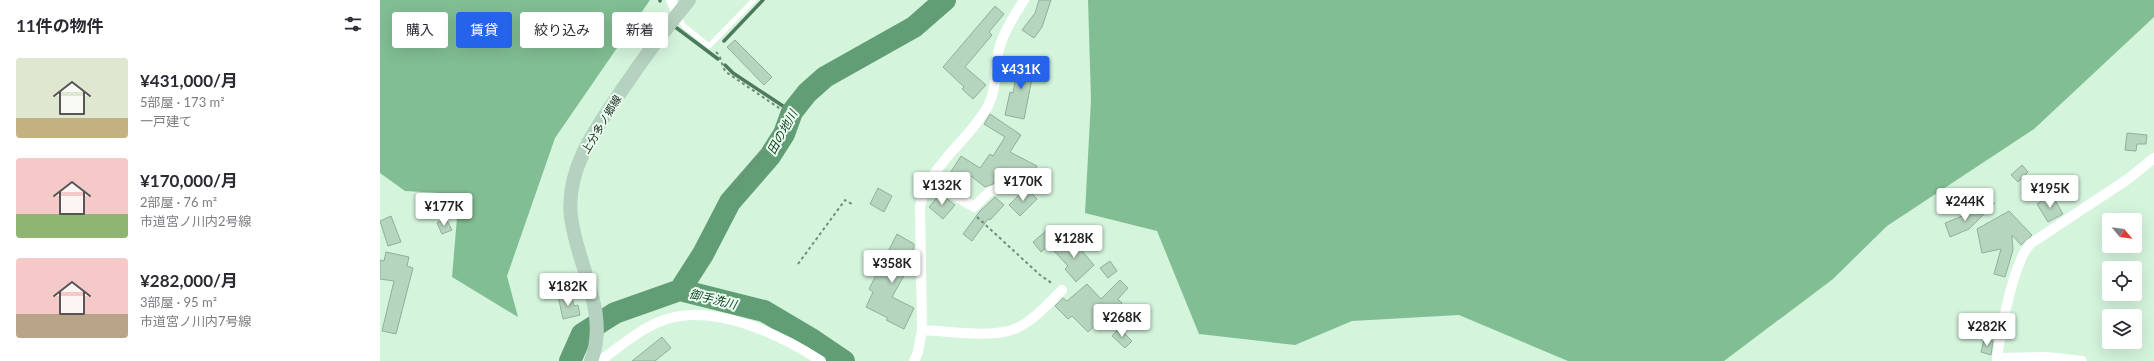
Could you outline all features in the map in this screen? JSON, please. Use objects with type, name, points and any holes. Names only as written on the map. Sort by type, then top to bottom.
[{"type":"main road","name":"上分多ノ郷線","points":[[595,358],[597,325],[595,304],[577,252],[570,215],[574,176],[594,132],[654,44],[689,0]]},
{"type":"street","points":[[671,0],[677,14]]},
{"type":"street","points":[[914,361],[918,352],[922,330],[920,206],[922,196],[930,180],[988,105],[994,88],[1002,41],[1024,0]]},
{"type":"street","points":[[2082,361],[2047,357],[1997,359],[2018,265],[2025,250],[2030,244],[2128,179],[2154,158]]},
{"type":"street","points":[[930,180],[974,207],[988,192],[1014,183]]},
{"type":"street","points":[[922,330],[1008,331],[1028,320],[1062,290]]},
{"type":"street","points":[[595,358],[649,326],[675,318],[705,316],[732,320],[761,330],[801,348],[821,361]]},
{"type":"lane","points":[[677,14],[684,26],[709,46],[754,0]]},
{"type":"path","points":[[709,46],[720,55],[722,67],[726,72],[782,110],[784,118],[772,141],[730,193]]},
{"type":"path","points":[[798,264],[845,200],[852,204]]},
{"type":"path","points":[[974,207],[970,211],[974,215],[1040,275],[1062,290]]},
{"type":"green space","points":[[380,0],[650,0],[642,12],[612,12],[612,48],[617,48],[555,138],[507,276],[518,317],[452,277],[459,194],[405,191],[380,173]]},
{"type":"green space","points":[[1088,0],[2154,0],[2154,17],[2034,129],[1887,226],[1833,279],[1724,361],[1568,361],[1459,315],[1352,321],[1295,345],[1199,334],[1157,231],[1085,213],[1091,100]]},
{"type":"building","points":[[1039,0],[1051,0],[1042,27],[1034,38],[1022,30],[1035,13]]},
{"type":"building","points":[[995,6],[1004,14],[989,32],[992,35],[965,67],[986,85],[973,99],[962,89],[964,87],[943,67]]},
{"type":"building","points":[[735,40],[772,77],[764,85],[727,47]]},
{"type":"building","points":[[1019,60],[1035,63],[1024,119],[1005,115],[1010,92],[1013,93]]},
{"type":"building","points":[[990,114],[1021,135],[1010,152],[1037,166],[1032,175],[1040,182],[1032,190],[1004,168],[993,184],[985,187],[967,173],[956,189],[945,181],[961,156],[980,168],[990,154],[993,156],[1005,137],[984,124]]},
{"type":"building","points":[[2127,133],[2147,135],[2146,144],[2137,144],[2136,151],[2125,150]]},
{"type":"building","points":[[2022,165],[2028,172],[2018,182],[2011,175]]},
{"type":"building","points":[[878,188],[892,196],[884,212],[870,204]]},
{"type":"building","points":[[1026,188],[1037,199],[1020,216],[1009,205]]},
{"type":"building","points":[[940,194],[955,205],[943,219],[929,207]]},
{"type":"building","points":[[2052,195],[2063,214],[2048,222],[2037,204]]},
{"type":"building","points":[[995,197],[1004,205],[990,220],[988,219],[972,241],[963,234],[980,211]]},
{"type":"building","points":[[1995,203],[1969,229],[1950,237],[1945,223]]},
{"type":"building","points":[[2009,211],[2032,235],[2021,245],[2012,235],[2013,250],[2005,277],[1994,274],[2001,249],[1982,253],[1977,229]]},
{"type":"building","points":[[391,216],[401,242],[388,246],[380,221]]},
{"type":"building","points":[[446,219],[452,230],[442,234],[437,223]]},
{"type":"building","points":[[1047,230],[1055,240],[1041,252],[1033,242]]},
{"type":"building","points":[[897,234],[914,244],[914,248],[902,269],[906,272],[892,297],[914,308],[904,329],[886,320],[888,318],[866,307],[873,292],[869,289]]},
{"type":"building","points":[[1070,237],[1094,265],[1076,282],[1065,269],[1068,266],[1054,251]]},
{"type":"building","points":[[386,252],[409,257],[407,266],[413,268],[396,334],[382,331],[394,281],[380,279],[380,260],[384,261]]},
{"type":"building","points":[[1110,261],[1117,271],[1108,278],[1100,268]]},
{"type":"building","points":[[1120,280],[1128,288],[1118,299],[1122,303],[1102,323],[1100,321],[1088,332],[1072,316],[1068,319],[1055,306],[1063,298],[1067,301],[1087,284],[1101,299]]},
{"type":"building","points":[[571,294],[574,306],[578,305],[580,315],[563,319],[558,296]]},
{"type":"building","points":[[1119,328],[1132,341],[1125,348],[1112,336]]},
{"type":"building","points":[[662,337],[671,348],[655,361],[632,361]]},
{"type":"building","points":[[1984,339],[1993,341],[1991,355],[1981,352]]},
{"type":"waterway","points":[[724,41],[763,0]]},
{"type":"waterway","name":"田の地川","points":[[680,290],[703,254],[730,202],[770,156],[784,134],[792,112],[807,93],[825,77],[914,27],[945,0]]},
{"type":"waterway","points":[[674,26],[718,59]]},
{"type":"waterway","points":[[725,65],[733,73],[792,112]]},
{"type":"waterway","name":"御手洗川","points":[[570,361],[582,334],[615,313],[680,290],[764,311],[813,340],[844,361]]}]
